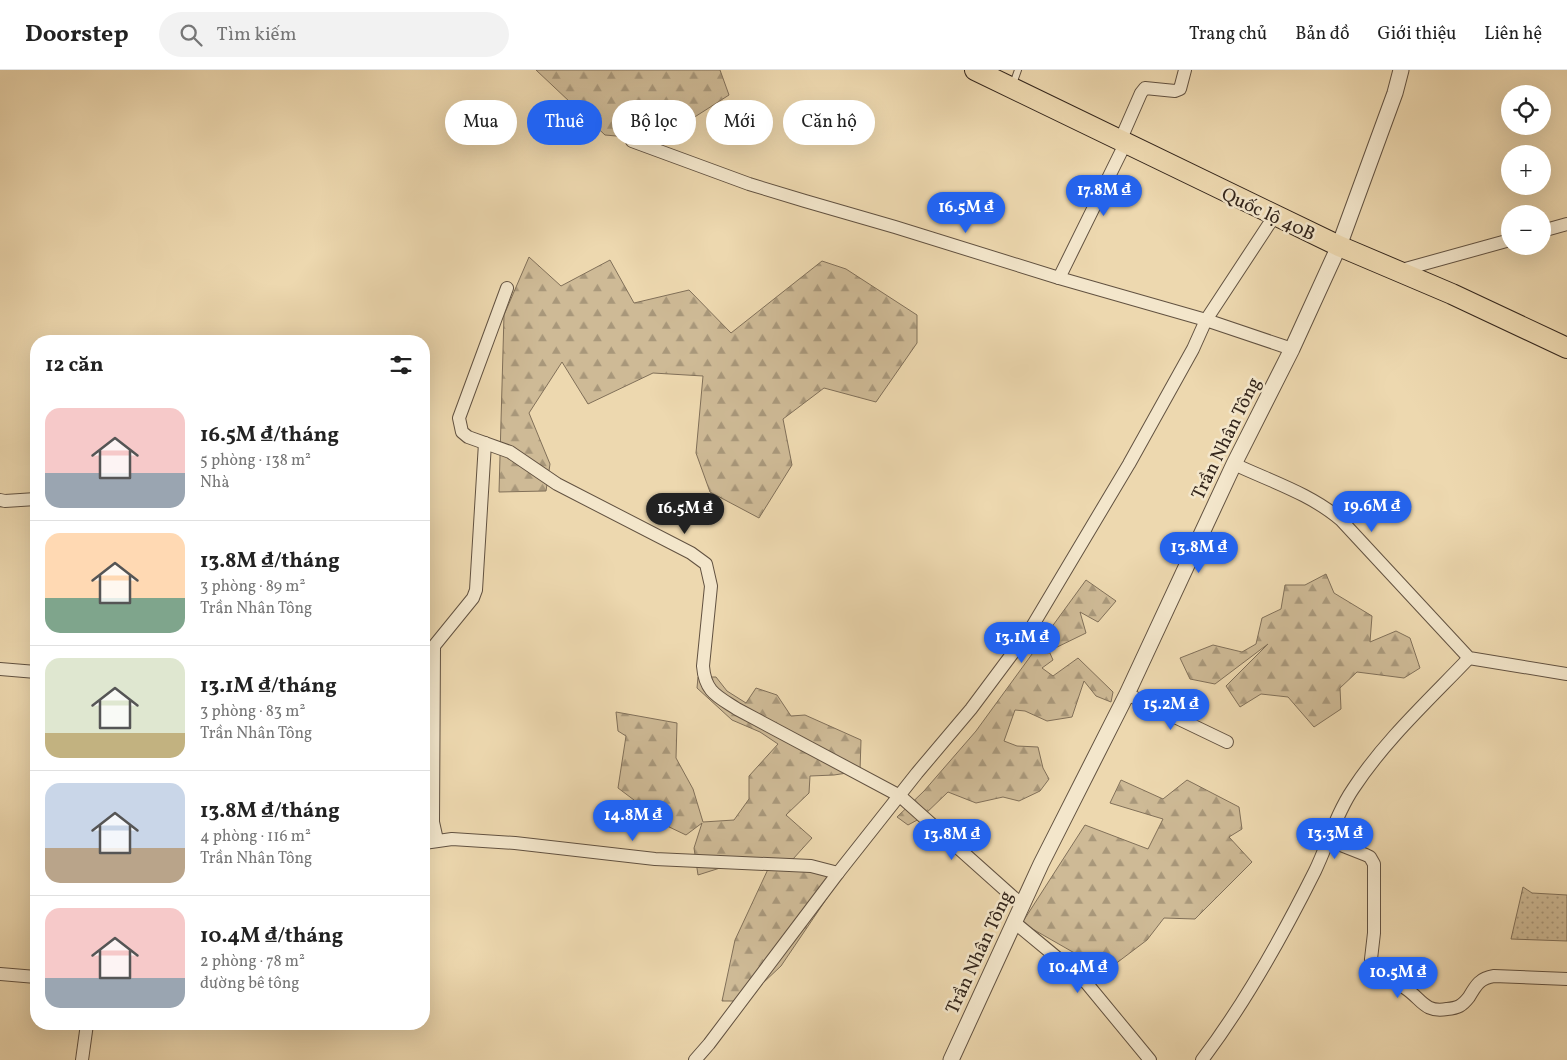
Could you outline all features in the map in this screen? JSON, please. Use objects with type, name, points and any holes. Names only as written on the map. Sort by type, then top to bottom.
[{"type":"highway","name":"Quốc lộ 40B","points":[[975,70],[1015,79],[1123,142],[1339,246],[1452,294],[1567,348]]},
{"type":"street","points":[[1060,278],[1123,142],[1141,92],[1145,88],[1171,91],[1180,89],[1185,70]]},
{"type":"street","name":"Trần Nhân Tông","points":[[951,1060],[1041,864],[1127,694],[1234,464],[1292,348],[1339,246],[1395,93],[1401,70]]},
{"type":"street","points":[[643,145],[749,184],[1206,320],[1292,348]]},
{"type":"street","points":[[695,1060],[838,873],[971,709],[1030,630],[1130,464],[1193,348],[1206,320],[1275,215]]},
{"type":"street","points":[[1551,228],[1567,224]]},
{"type":"street","points":[[1398,271],[1501,242]]},
{"type":"street","points":[[508,288],[459,418],[462,432],[468,437],[510,452],[557,484],[690,553],[706,564],[711,586],[703,666],[704,678],[711,693],[737,709],[900,796],[1022,905]]},
{"type":"street","points":[[437,840],[433,822],[434,646],[473,598],[476,590],[484,443]]},
{"type":"street","points":[[1234,464],[1310,499],[1341,520],[1469,658],[1567,674]]},
{"type":"street","points":[[0,500],[30,500]]},
{"type":"street","points":[[1202,1060],[1226,1026],[1266,962],[1301,900],[1343,805],[1370,765],[1469,658]]},
{"type":"street","points":[[0,669],[30,672]]},
{"type":"street","points":[[1127,694],[1227,742]]},
{"type":"street","points":[[430,842],[452,839],[515,843],[655,858],[788,864],[817,867],[838,873]]},
{"type":"street","points":[[1328,840],[1370,857],[1374,864],[1372,965],[1376,970],[1406,988],[1432,1010],[1460,1007],[1480,980],[1485,977],[1567,979]]},
{"type":"street","points":[[1014,922],[1084,980],[1150,1060]]},
{"type":"street","points":[[0,974],[30,976]]},
{"type":"street","points":[[82,1060],[85,1030]]},
{"type":"green space","points":[[536,70],[720,70],[729,95],[721,100],[706,100],[706,110],[696,116],[696,100],[612,100],[612,136],[605,135],[602,132],[602,100],[568,100]]},
{"type":"green space","points":[[529,257],[561,286],[610,260],[634,303],[689,290],[731,333],[822,261],[846,269],[917,315],[917,343],[876,402],[824,388],[783,419],[792,465],[759,518],[710,492],[696,453],[703,376],[653,373],[588,404],[562,362],[529,413],[550,464],[546,491],[499,492],[504,315]]},
{"type":"green space","points":[[1326,574],[1334,593],[1372,616],[1370,642],[1396,631],[1410,638],[1420,668],[1404,678],[1357,672],[1340,688],[1341,709],[1314,727],[1288,697],[1261,694],[1240,707],[1226,686],[1268,644],[1215,684],[1190,679],[1180,658],[1213,645],[1242,652],[1256,644],[1262,618],[1281,609],[1285,585],[1305,585]]},
{"type":"green space","points":[[1086,580],[1116,601],[1098,622],[1080,612],[1086,633],[1049,651],[1053,660],[1042,668],[1053,676],[1078,658],[1113,692],[1111,702],[1096,696],[1084,681],[1072,717],[1047,721],[1025,711],[1015,710],[1004,741],[1017,746],[1038,747],[1043,768],[1049,779],[1040,791],[1019,801],[1003,797],[976,803],[948,792],[921,818],[908,825],[897,817],[924,791],[976,731]]},
{"type":"green space","points":[[698,677],[716,677],[727,691],[746,703],[756,688],[777,695],[791,716],[805,715],[861,740],[860,771],[810,776],[809,793],[786,815],[812,838],[793,859],[720,868],[698,875],[694,848],[702,823],[686,835],[644,815],[634,800],[618,788],[626,736],[618,731],[616,712],[677,723],[676,758],[693,789],[703,822],[734,820],[749,799],[749,776],[778,744],[760,732],[732,720],[697,688]]},
{"type":"green space","points":[[1121,780],[1163,799],[1187,780],[1239,807],[1242,829],[1229,837],[1252,862],[1195,919],[1164,918],[1147,940],[1106,971],[1022,923],[1085,825],[1148,849],[1163,819],[1110,803]]},
{"type":"green space","points":[[769,867],[844,873],[781,966],[744,1001],[722,1001],[735,940]]},
{"type":"green space","points":[[1523,887],[1532,893],[1567,895],[1567,941],[1511,939]]}]
